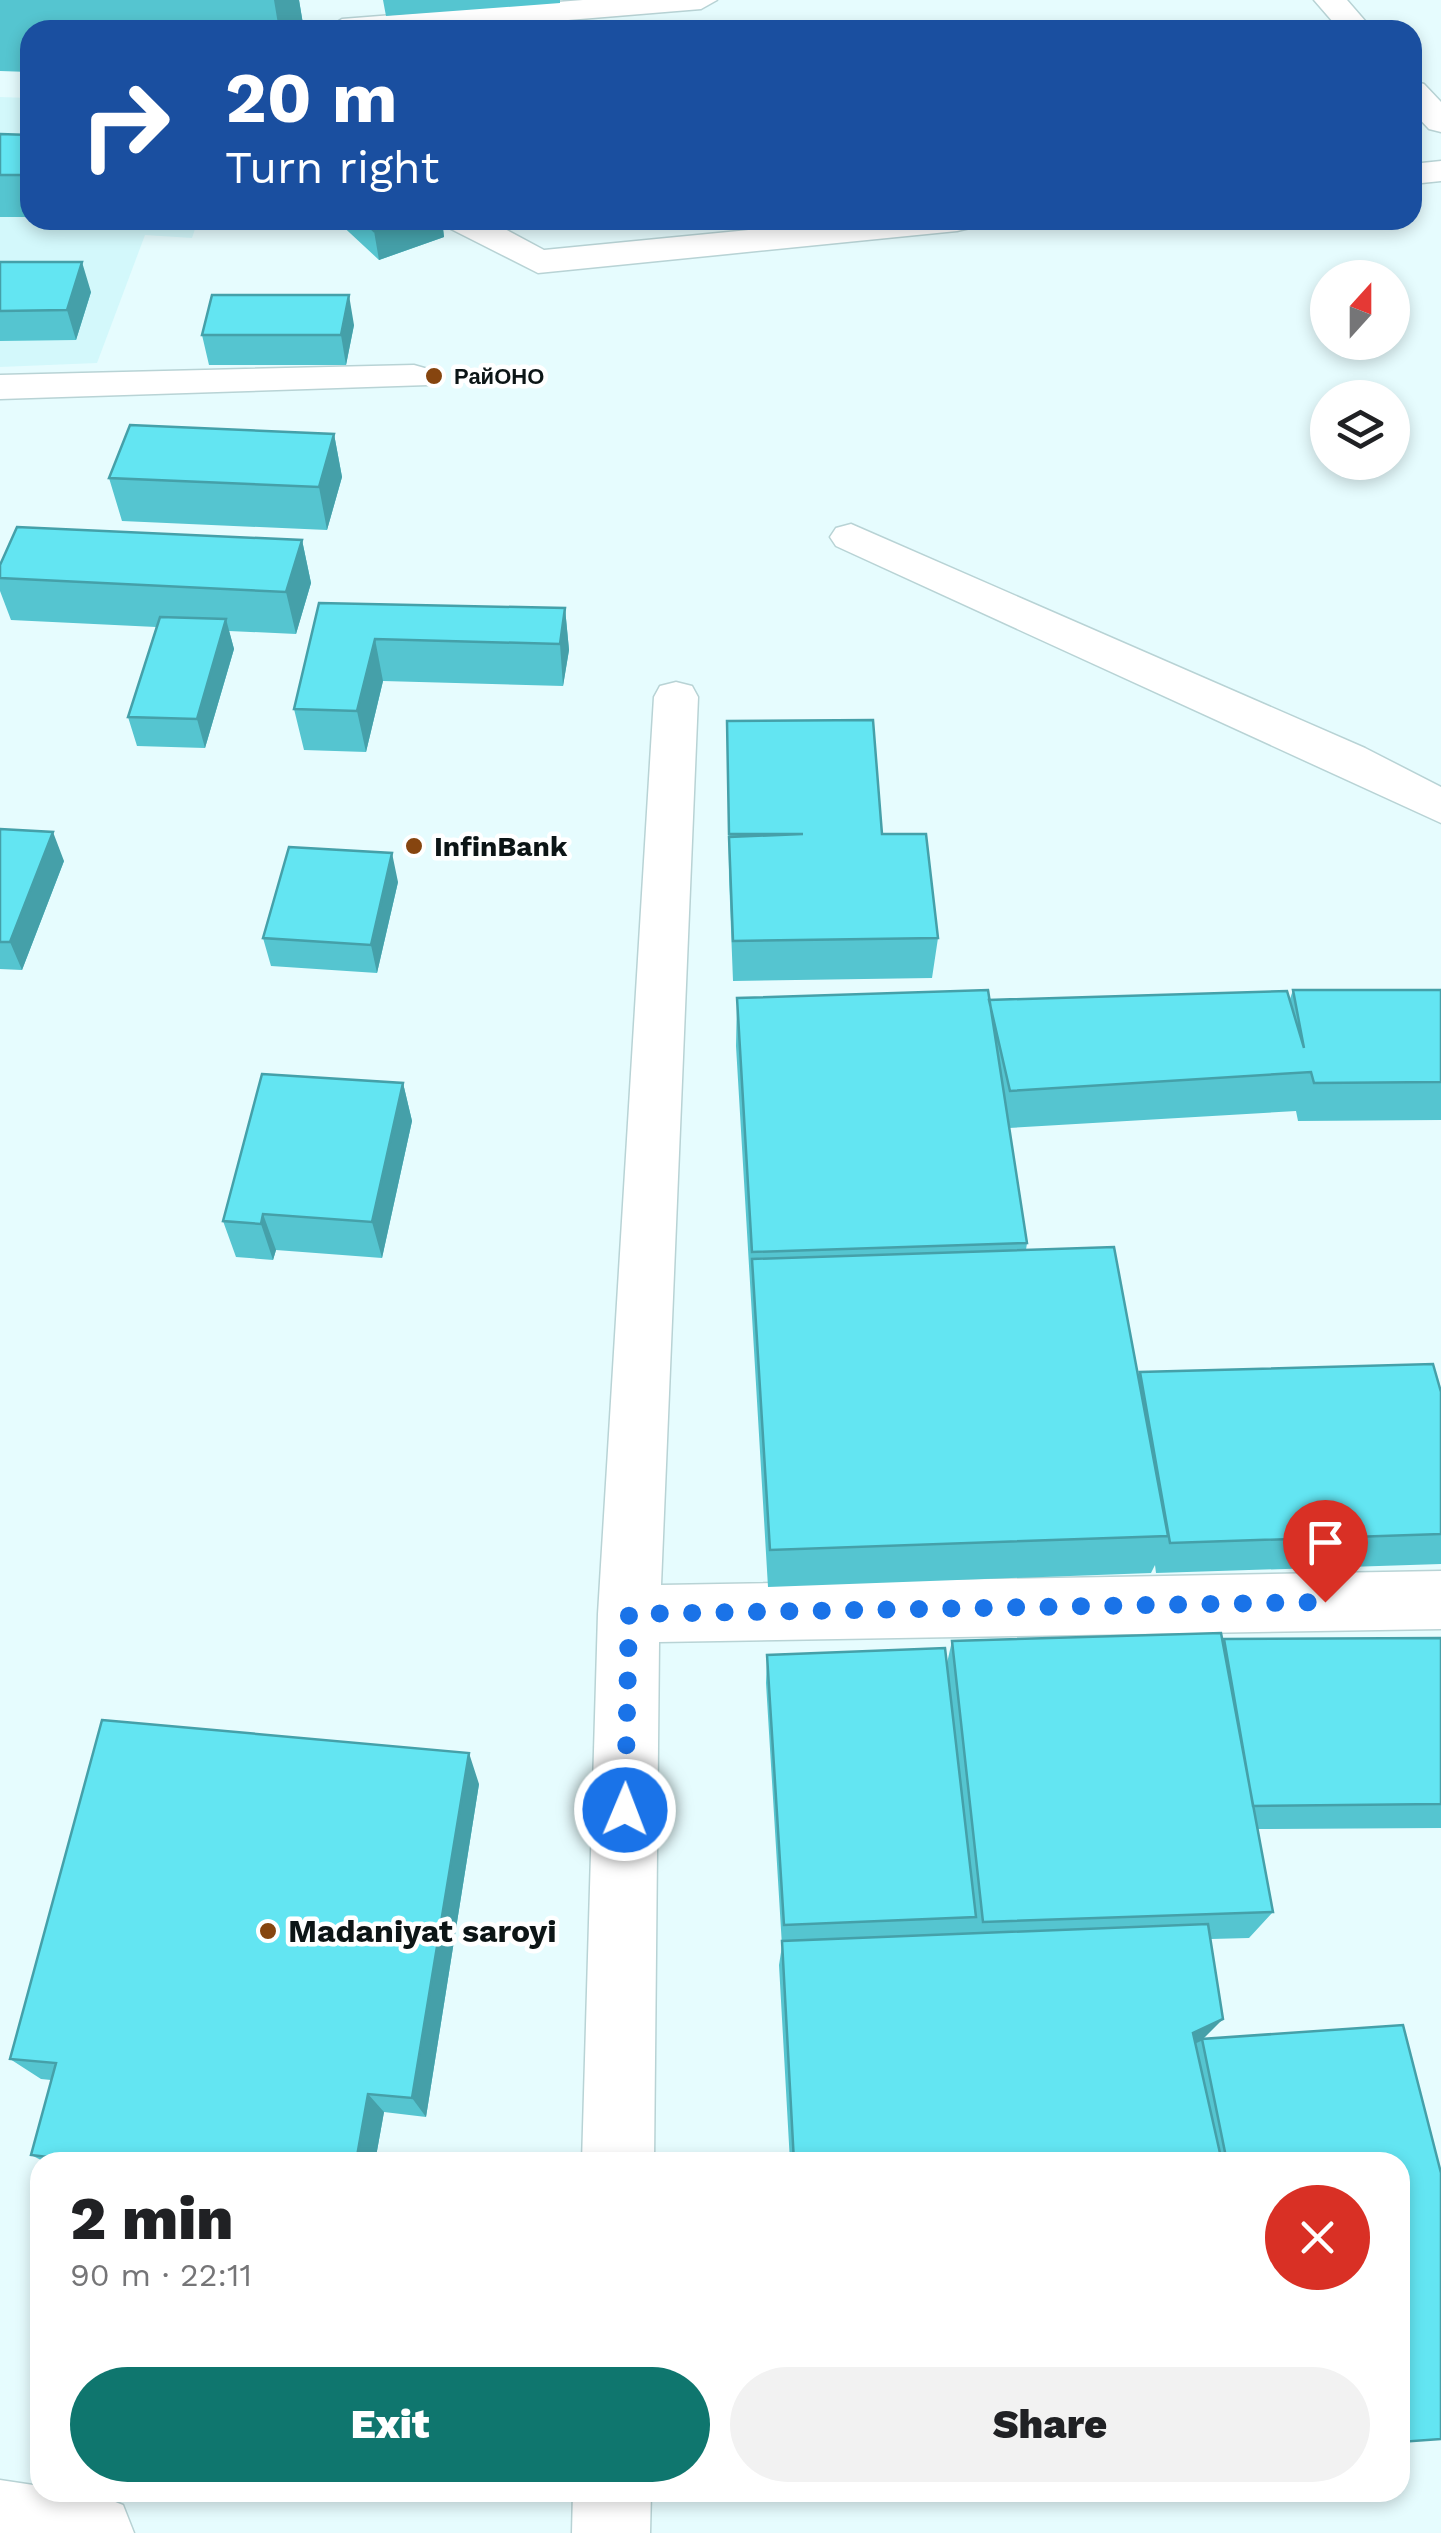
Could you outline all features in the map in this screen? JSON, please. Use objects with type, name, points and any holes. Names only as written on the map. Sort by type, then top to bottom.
[{"type":"street","points":[[454,20],[702,0]]},
{"type":"street","points":[[1330,0],[1348,20]]},
{"type":"street","points":[[1422,102],[1441,122]]},
{"type":"street","points":[[480,230],[538,262],[857,230]]},
{"type":"street","points":[[0,388],[414,377]]},
{"type":"street","points":[[851,537],[1350,760],[1441,807]]},
{"type":"street","points":[[618,2152],[629,1614],[676,697]]},
{"type":"street","points":[[629,1614],[1441,1600]]},
{"type":"street","points":[[611,2533],[612,2502]]},
{"type":"street","points":[[0,2519],[94,2533]]},
{"type":"shaded area","points":[[0,97],[20,98],[20,230],[195,230],[192,238],[145,235],[97,363],[0,367]]},
{"type":"building","points":[[0,134],[20,135],[20,175],[0,175]]},
{"type":"building","points":[[0,262],[82,262],[67,310],[0,311]]},
{"type":"building","points":[[212,295],[349,295],[341,335],[202,335]]},
{"type":"building","points":[[130,425],[334,434],[319,487],[109,478]]},
{"type":"building","points":[[17,527],[302,540],[286,592],[0,578],[0,565]]},
{"type":"building","points":[[319,603],[565,608],[560,644],[375,639],[357,711],[294,709]]},
{"type":"building","points":[[160,617],[226,619],[197,719],[128,717]]},
{"type":"building","points":[[873,720],[882,834],[926,834],[938,938],[733,941],[729,837],[803,834],[729,834],[727,721]]},
{"type":"building","points":[[0,829],[53,832],[10,942],[0,942]]},
{"type":"building","points":[[289,847],[392,853],[371,945],[263,938]]},
{"type":"building","points":[[988,990],[1027,1243],[752,1252],[737,998]]},
{"type":"building","points":[[1293,990],[1441,990],[1441,1082],[1314,1083],[1311,1072],[1010,1091],[989,1000],[1287,991],[1304,1048]]},
{"type":"building","points":[[262,1074],[403,1083],[372,1222],[263,1214],[261,1224],[223,1221]]},
{"type":"building","points":[[1114,1247],[1168,1536],[770,1550],[752,1259]]},
{"type":"building","points":[[1433,1364],[1441,1392],[1441,1534],[1170,1543],[1140,1372]]},
{"type":"building","points":[[1221,1633],[1273,1912],[983,1922],[952,1641]]},
{"type":"building","points":[[1441,1638],[1441,1804],[1253,1806],[1224,1639]]},
{"type":"building","points":[[945,1648],[976,1917],[784,1925],[767,1655]]},
{"type":"building","name":"Madaniyat saroyi","points":[[102,1720],[469,1753],[412,2098],[368,2094],[358,2152],[32,2152],[56,2063],[10,2059]]},
{"type":"building","points":[[1208,1924],[1223,2019],[1193,2033],[1220,2152],[793,2152],[782,1941]]},
{"type":"building","points":[[1403,2025],[1441,2173],[1441,2439],[1410,2441],[1410,2152],[1225,2152],[1202,2039]]},
{"type":"place","name":"РайОНО","points":[[434,376]]},
{"type":"place","name":"InfinBank","points":[[414,846]]},
{"type":"place","name":"Madaniyat saroyi","points":[[268,1931]]},
{"type":"route","points":[[625,1810],[629,1614],[1325,1602]]}]
